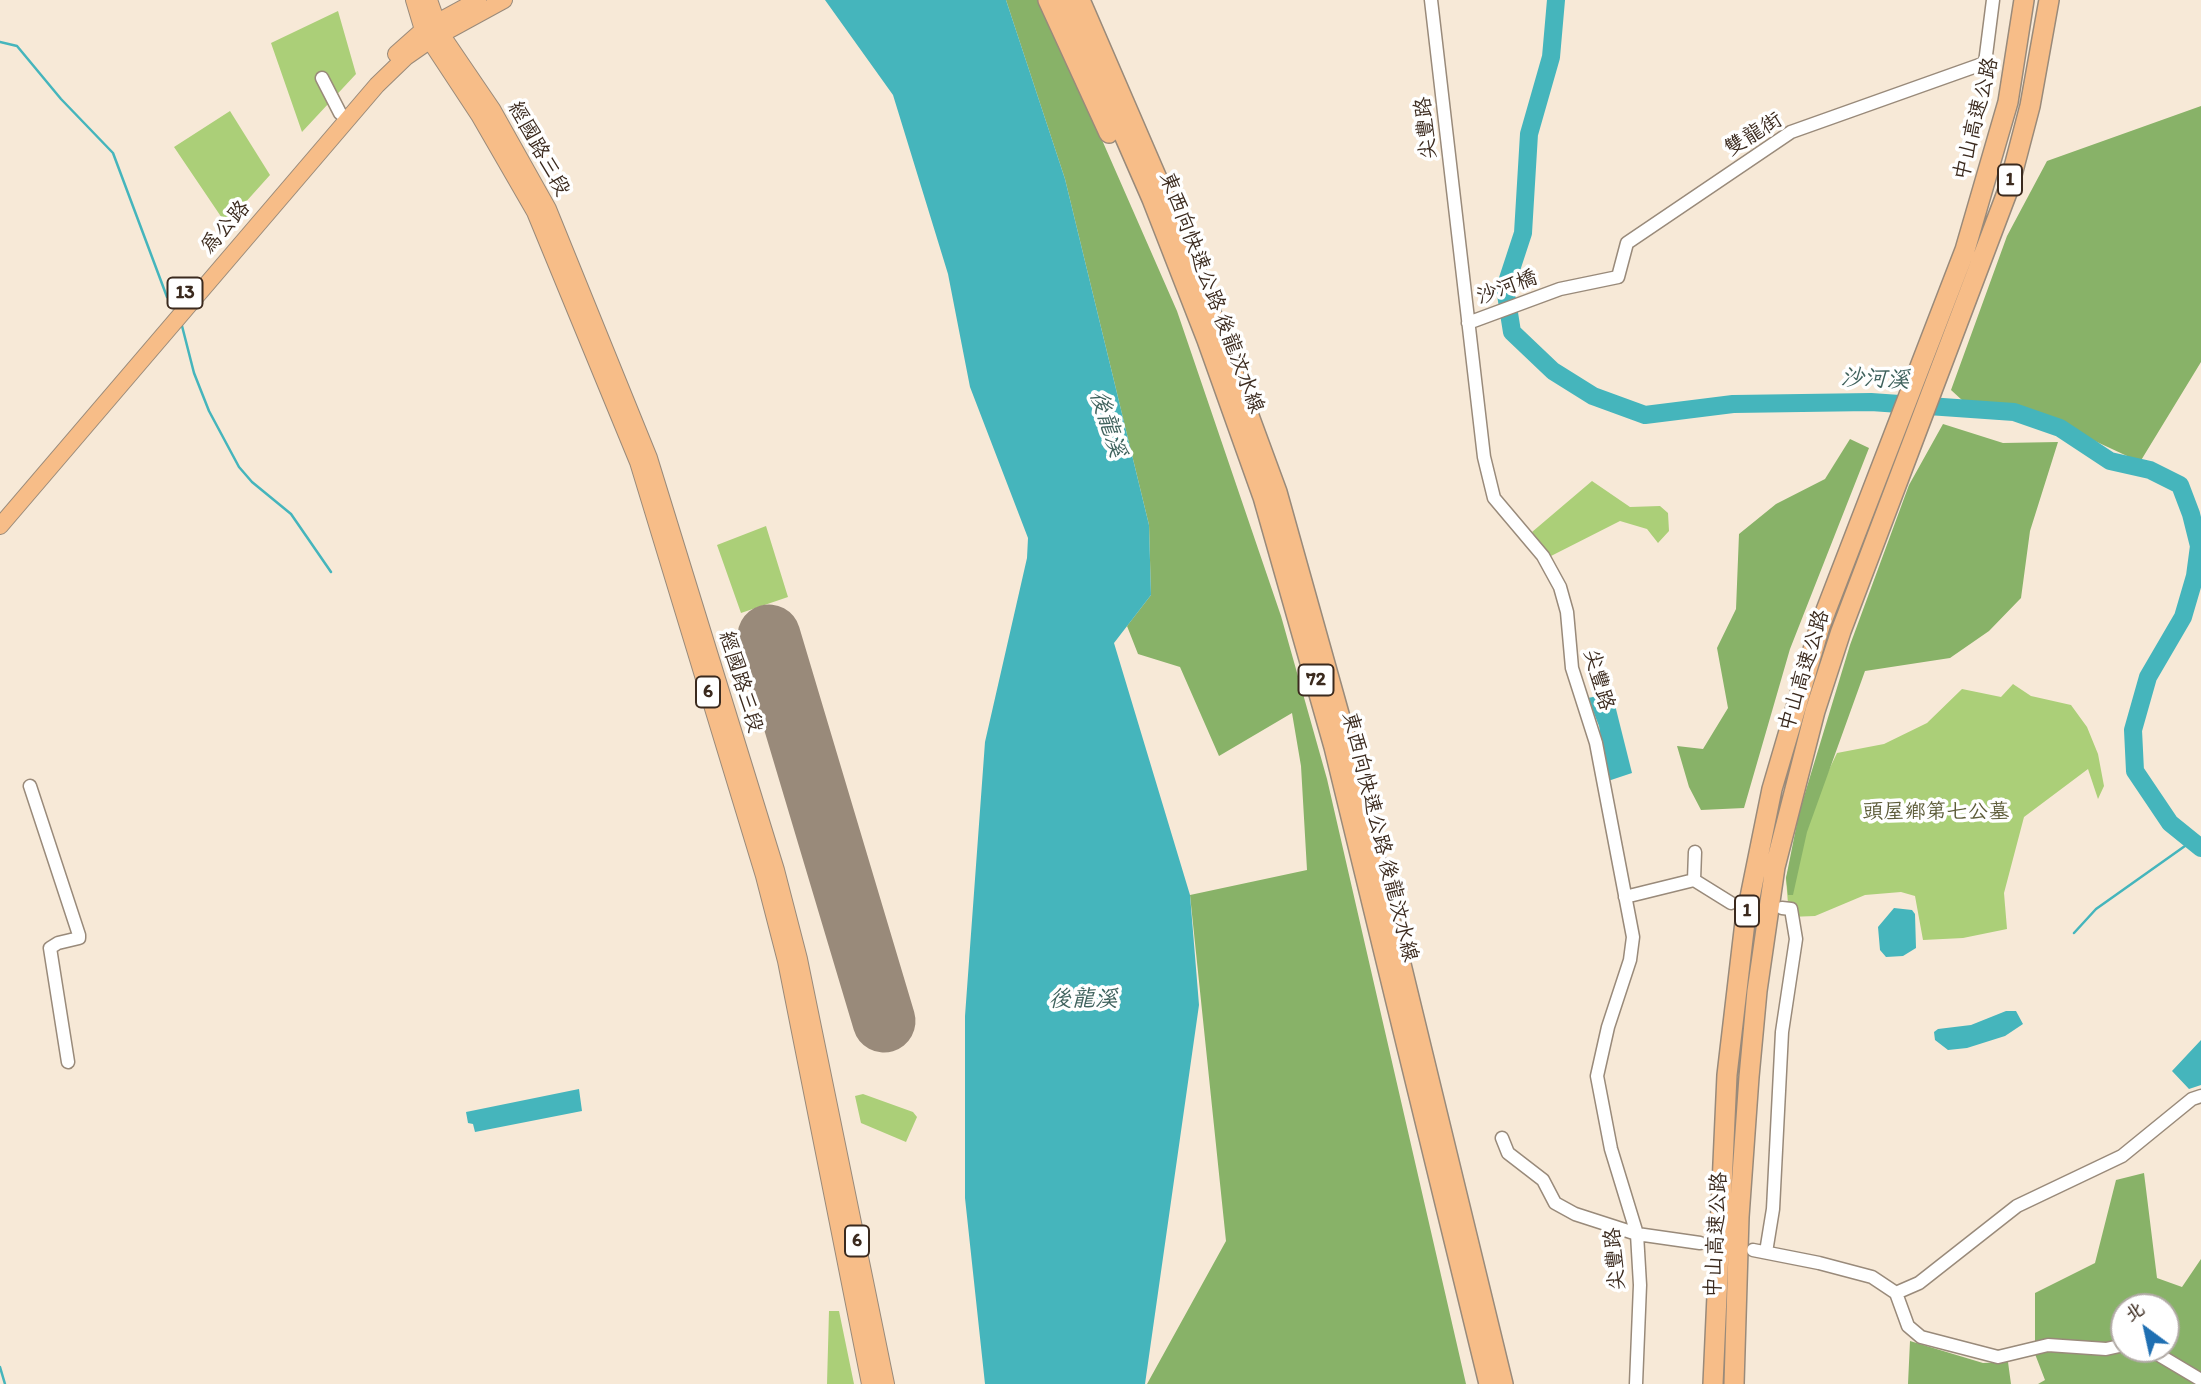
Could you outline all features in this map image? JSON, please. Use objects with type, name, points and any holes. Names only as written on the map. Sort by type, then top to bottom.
[{"type":"highway","points":[[1048,0],[1185,300],[1207,340]]},
{"type":"highway","name":"東西向快速公路 後龍汶水線","points":[[1065,0],[1152,199],[1207,340],[1263,497],[1334,747],[1489,1384]]},
{"type":"highway","name":"東西向快速公路 後龍汶水線","points":[[1080,0],[1188,250],[1277,492],[1325,654],[1503,1384]]},
{"type":"highway","points":[[1090,0],[1179,214],[1188,250]]},
{"type":"highway","name":"中山高速公路","points":[[1734,1384],[1739,1217],[1749,1077],[1756,991],[1775,867],[1819,697],[1928,347],[1965,250],[1985,183],[2008,102],[2024,0]]},
{"type":"highway","name":"中山高速公路","points":[[1713,1384],[1727,1075],[1736,989],[1755,865],[1795,705],[1829,601],[1894,461],[1948,354],[2008,190],[2030,106],[2049,0]]},
{"type":"main road","name":"6","points":[[414,0],[432,32]]},
{"type":"main road","name":"6","points":[[429,0],[432,32]]},
{"type":"main road","name":"13","points":[[432,32],[477,5],[503,0]]},
{"type":"main road","name":"為公路","points":[[0,526],[344,116],[371,77],[432,32]]},
{"type":"main road","name":"經國路三段","points":[[432,32],[535,212],[638,462],[764,876],[786,961],[870,1384]]},
{"type":"main road","name":"經國路三段","points":[[432,32],[492,109],[548,209],[649,458],[776,870],[799,959],[886,1384]]},
{"type":"main road","name":"為公路","points":[[0,511],[344,116]]},
{"type":"street","name":"尖豐路","points":[[1431,0],[1484,457],[1494,498],[1543,556],[1560,587],[1572,668],[1596,743],[1633,937],[1630,960],[1608,1027],[1597,1076],[1611,1149],[1637,1234],[1640,1285],[1636,1384]]},
{"type":"street","name":"雙龍街","points":[[1560,289],[1618,277],[1627,243],[1791,132],[1986,63],[1993,0]]},
{"type":"street","points":[[322,78],[344,116]]},
{"type":"street","name":"沙河橋","points":[[1468,323],[1560,289]]},
{"type":"street","points":[[30,786],[79,935],[79,938],[58,943],[50,948],[68,1062]]},
{"type":"street","points":[[1694,880],[1695,852]]},
{"type":"street","points":[[1625,897],[1694,880],[1731,903]]},
{"type":"street","points":[[1782,908],[1791,909],[1796,939],[1783,1032],[1773,1209],[1760,1251],[1872,1277],[1896,1293],[1908,1326],[1921,1337],[1998,1357],[2048,1345],[2110,1348]]},
{"type":"street","points":[[1896,1293],[1919,1283],[2017,1206],[2122,1156],[2192,1099],[2201,1096]]},
{"type":"street","points":[[1502,1138],[1508,1153],[1543,1180],[1555,1203],[1575,1214],[1637,1234],[1700,1243]]},
{"type":"street","points":[[2172,1363],[2201,1380]]},
{"type":"green space","points":[[1006,0],[1040,0],[1056,35],[1177,311],[1281,616],[1327,779],[1466,1384],[1147,1384],[1226,1241],[1190,895],[1307,870],[1301,766],[1292,713],[1219,756],[1180,667],[1138,654],[1127,626],[1151,595],[1149,525],[1065,179]]},
{"type":"green space","points":[[338,11],[356,74],[302,132],[271,43]]},
{"type":"green space","points":[[2201,106],[2201,362],[2140,462],[2028,410],[1963,401],[1951,390],[2007,236],[2047,161]]},
{"type":"green space","points":[[230,111],[270,175],[226,224],[174,147]]},
{"type":"green space","points":[[1943,424],[2003,443],[2058,442],[2030,531],[2021,598],[1989,631],[1950,658],[1865,671],[1807,832],[1793,895],[1788,895],[1786,878],[1799,813],[1850,645],[1909,485]]},
{"type":"green space","points":[[1850,439],[1869,448],[1790,649],[1744,808],[1701,810],[1689,787],[1677,746],[1703,749],[1728,708],[1717,648],[1736,609],[1739,534],[1776,504],[1825,479]]},
{"type":"green space","points":[[1592,481],[1630,507],[1660,506],[1668,513],[1669,531],[1658,543],[1647,529],[1620,521],[1551,556],[1532,532]]},
{"type":"green space","points":[[766,526],[788,597],[741,613],[717,545]]},
{"type":"green space","name":"頭屋鄉第七公墓","points":[[2013,684],[2031,696],[2071,705],[2087,727],[2098,754],[2104,786],[2098,799],[2088,769],[2024,817],[2004,893],[2007,929],[1963,938],[1923,940],[1915,896],[1901,892],[1865,895],[1815,916],[1789,917],[1786,878],[1798,835],[1837,753],[1884,744],[1927,723],[1962,689],[2001,697]]},
{"type":"green space","points":[[863,1094],[913,1112],[917,1117],[906,1142],[861,1123],[855,1096]]},
{"type":"green space","points":[[2144,1173],[2157,1278],[2182,1287],[2201,1259],[2201,1384],[2038,1384],[2045,1380],[2035,1354],[2035,1293],[2095,1263],[2116,1180]]},
{"type":"green space","points":[[829,1311],[839,1311],[854,1384],[827,1384]]},
{"type":"green space","points":[[1910,1341],[1983,1363],[2008,1362],[2011,1384],[1908,1384]]},
{"type":"water","name":"後龍溪","points":[[825,0],[1006,0],[1065,179],[1149,525],[1151,595],[1114,643],[1190,895],[1199,1005],[1145,1384],[985,1384],[965,1198],[965,1016],[985,742],[1027,558],[1028,538],[970,387],[948,274],[893,95]]},
{"type":"water","points":[[1612,693],[1632,773],[1608,781],[1599,726],[1588,698]]},
{"type":"water","points":[[1894,908],[1912,910],[1915,914],[1916,948],[1903,956],[1886,957],[1880,950],[1878,927]]},
{"type":"water","points":[[2006,1011],[2016,1011],[2023,1024],[2005,1036],[1967,1048],[1948,1050],[1935,1040],[1934,1032],[1938,1029],[1971,1025]]},
{"type":"water","points":[[2201,1040],[2201,1085],[2189,1089],[2172,1071]]},
{"type":"water","points":[[579,1089],[582,1111],[475,1132],[473,1124],[468,1123],[466,1112]]},
{"type":"waterway","name":"沙河溪","points":[[1556,0],[1551,57],[1529,134],[1523,233],[1505,288],[1512,332],[1553,371],[1593,396],[1645,415],[1733,404],[1871,402],[2014,412],[2060,428],[2110,461],[2150,470],[2180,485],[2199,546],[2195,576],[2183,617],[2148,677],[2133,730],[2135,771],[2170,823],[2201,848]]},
{"type":"waterway","points":[[0,42],[17,46],[61,99],[113,153],[167,297]]},
{"type":"waterway","points":[[181,322],[194,373],[209,411],[239,467],[252,482],[291,514],[331,572]]},
{"type":"waterway","points":[[2074,933],[2096,909],[2192,841]]},
{"type":"waterway","points":[[0,1367],[5,1384]]},
{"type":"runway","points":[[769,636],[884,1021]]}]
